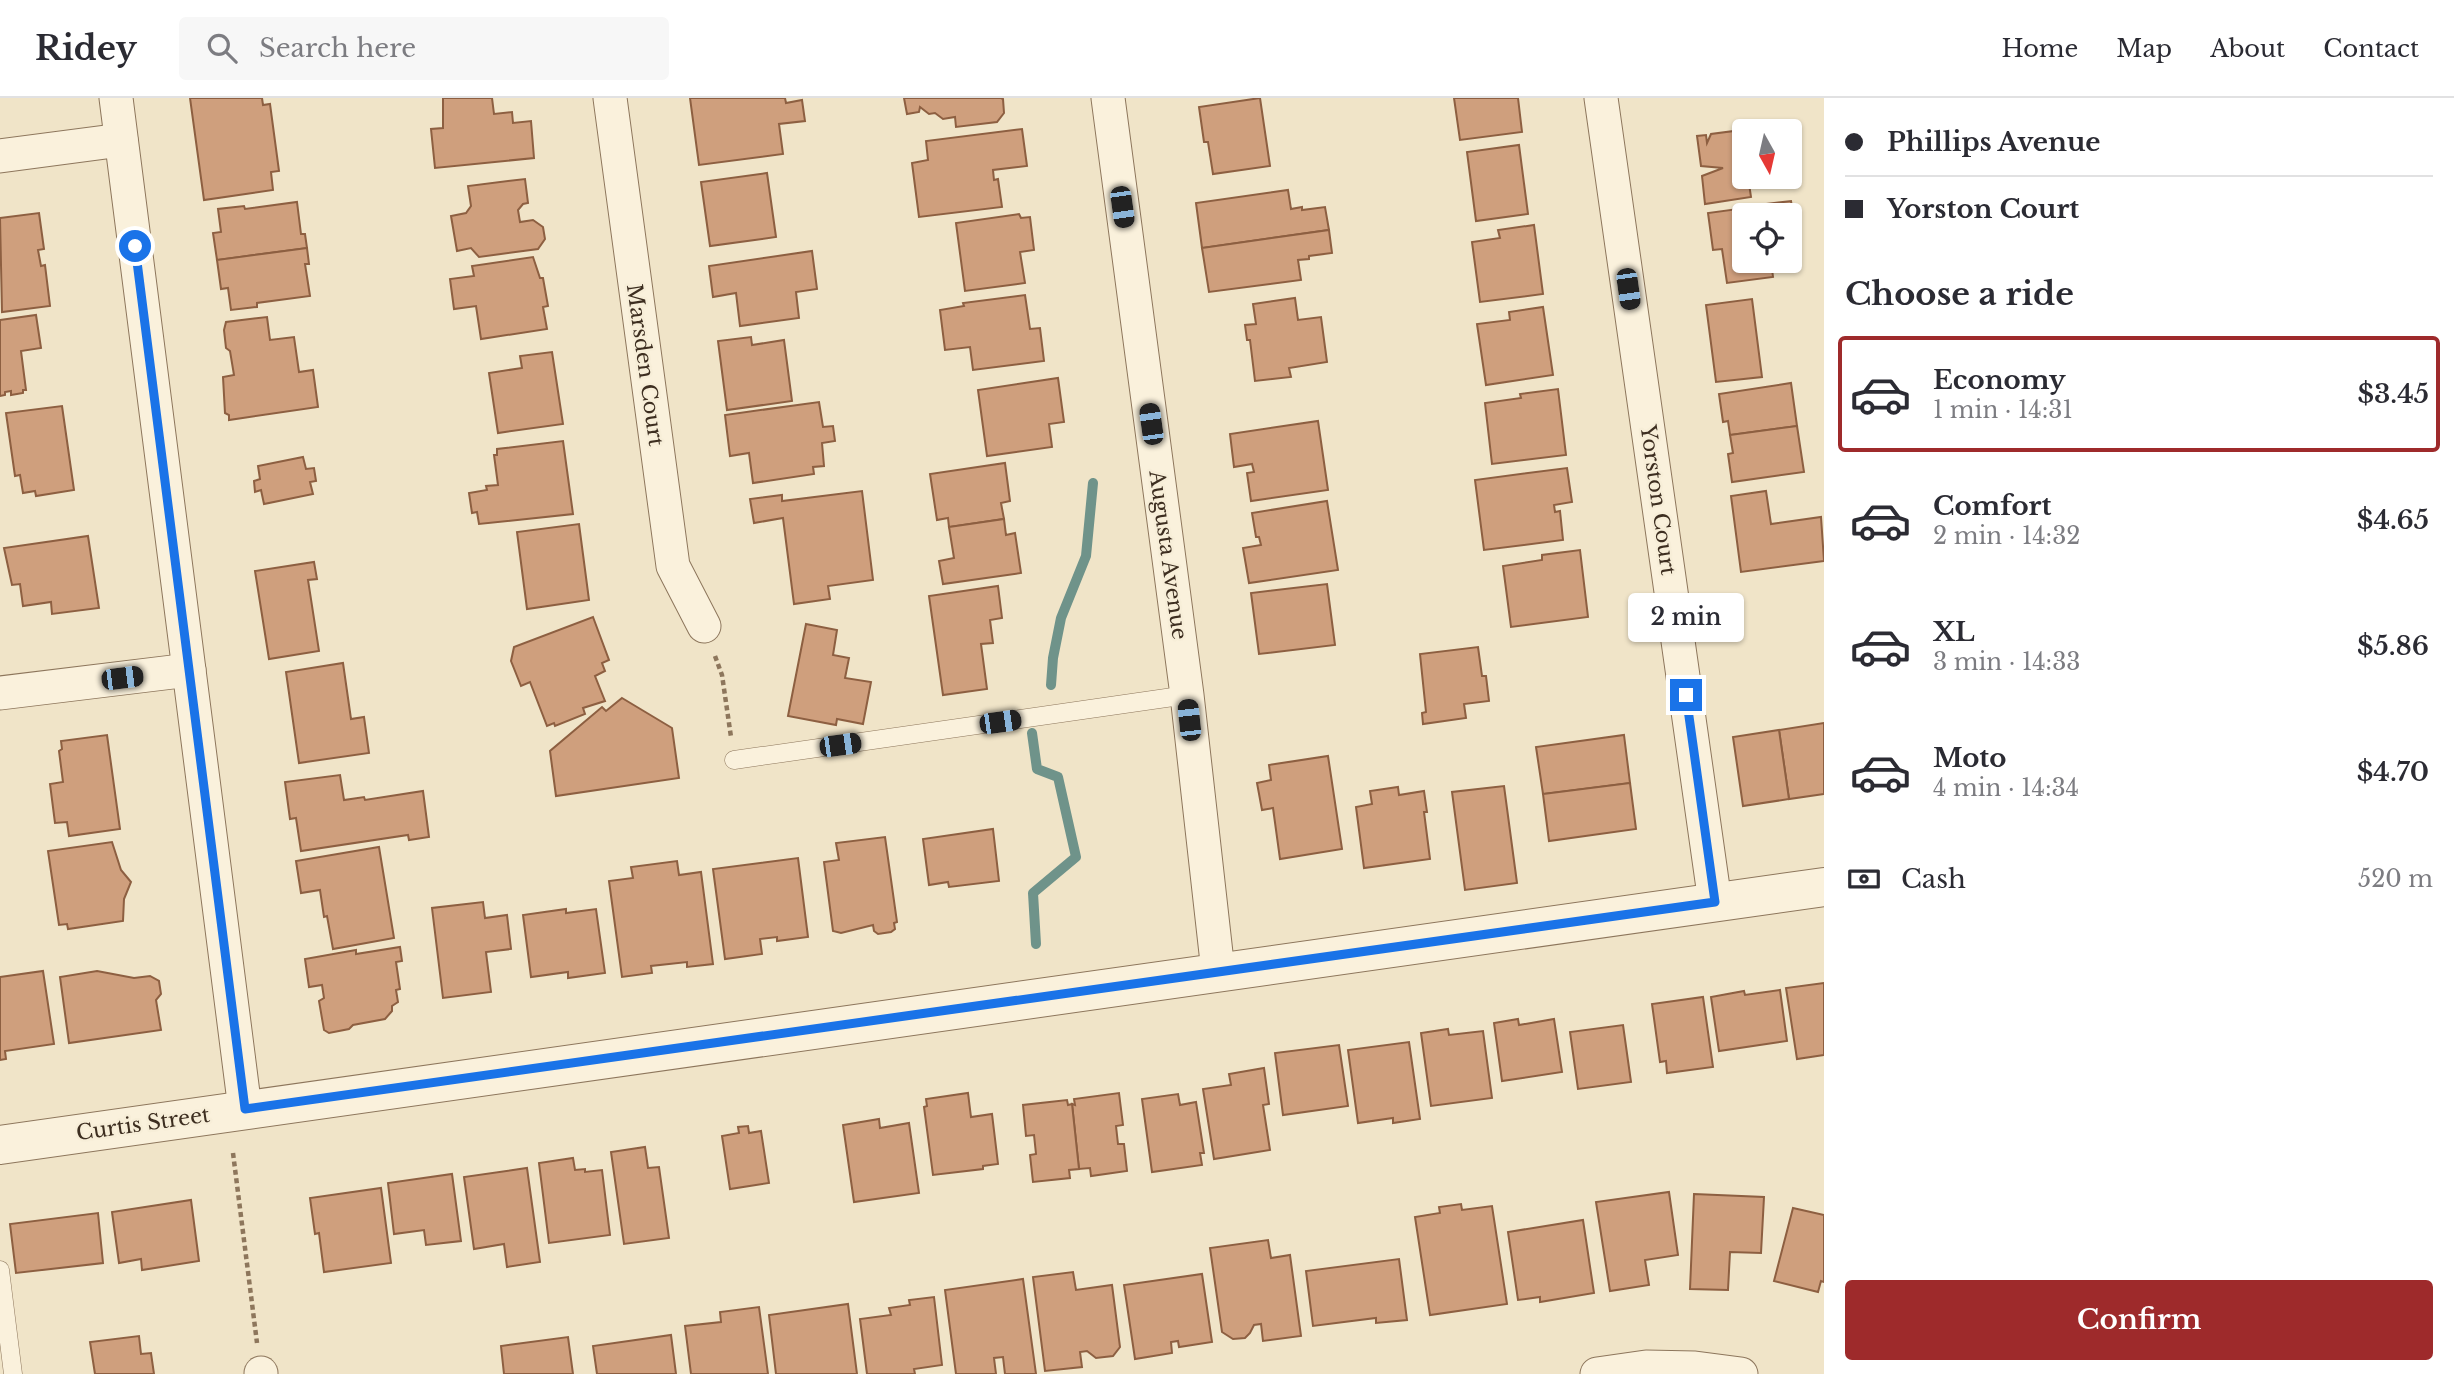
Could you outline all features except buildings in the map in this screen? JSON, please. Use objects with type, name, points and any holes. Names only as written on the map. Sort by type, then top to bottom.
[{"type":"street","points":[[116,98],[245,1109]]},
{"type":"street","name":"Marsden Court","points":[[610,98],[673,566],[704,626]]},
{"type":"street","name":"Augusta Avenue","points":[[1108,98],[1186,695],[1218,971]]},
{"type":"street","name":"Yorston Court","points":[[1601,98],[1715,902]]},
{"type":"street","points":[[0,156],[121,140]]},
{"type":"street","points":[[0,693],[189,670]]},
{"type":"street","name":"Curtis Street","points":[[0,1144],[1824,887]]},
{"type":"street","points":[[1597,1374],[1646,1367],[1695,1368],[1741,1374]]},
{"type":"lane","points":[[734,760],[1186,695]]},
{"type":"lane","points":[[0,1270],[13,1374]]},
{"type":"path","points":[[704,626],[722,675],[734,760]]},
{"type":"path","points":[[233,1153],[261,1374]]},
{"type":"waterway","points":[[1051,685],[1061,618],[1086,556],[1093,483]]},
{"type":"waterway","points":[[1032,733],[1037,769],[1058,777],[1076,857],[1033,893],[1036,944]]},
{"type":"route","points":[[135,246],[245,1109],[1715,902],[1686,695]]}]
